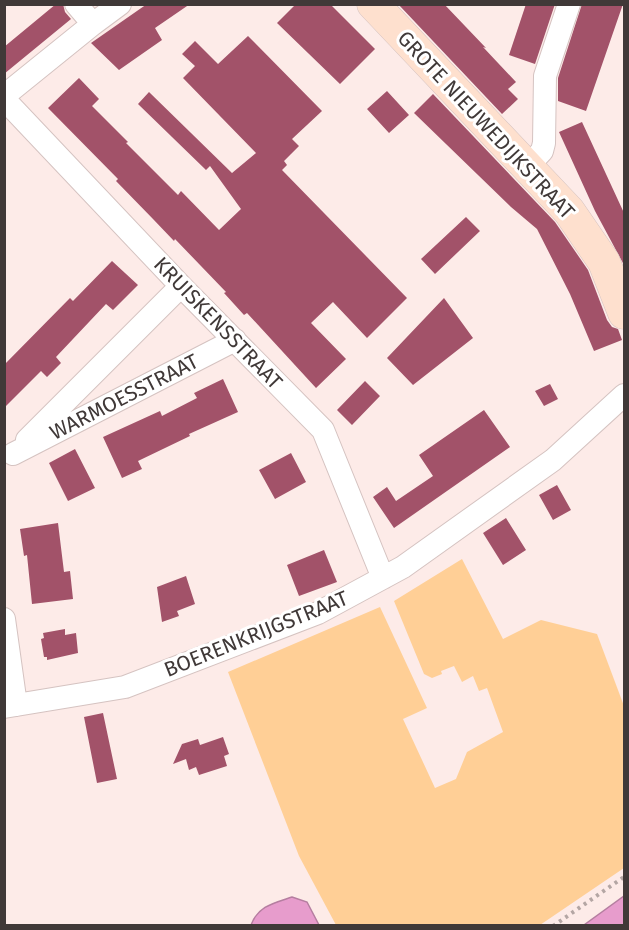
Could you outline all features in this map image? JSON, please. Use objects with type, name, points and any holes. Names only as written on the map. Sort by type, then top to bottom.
[{"type":"main road","name":"GROTE NIEUWEDIJKSTRAAT","points":[[373,4],[569,210],[604,262],[624,314]]},
{"type":"street","points":[[76,4],[93,24]]},
{"type":"street","points":[[4,98],[120,4]]},
{"type":"street","points":[[528,166],[542,151],[545,76],[568,4]]},
{"type":"street","name":"KRUISKENSSTRAAT","points":[[4,98],[181,286],[323,430],[383,578]]},
{"type":"street","name":"WARMOESSTRAAT","points":[[9,458],[181,286]]},
{"type":"street","name":"WARMOESSTRAAT","points":[[9,458],[236,340]]},
{"type":"street","name":"BOERENKRIJGSTRAAT","points":[[10,706],[125,687],[318,613],[403,567],[553,460],[624,394]]},
{"type":"street","points":[[4,619],[10,706]]},
{"type":"path","points":[[553,926],[624,877]]},
{"type":"shaded area","points":[[462,559],[503,639],[541,620],[597,634],[624,706],[624,868],[540,925],[336,925],[299,856],[228,672],[380,607],[427,708],[403,719],[435,788],[456,779],[467,752],[503,732],[487,688],[479,691],[473,676],[462,682],[454,666],[441,671],[442,674],[432,678],[424,674],[394,601]]},
{"type":"shaded area","points":[[624,896],[624,925],[584,925]]},
{"type":"shaded area","points":[[292,897],[307,902],[319,925],[251,925],[262,909]]},
{"type":"building","points":[[56,4],[63,4],[65,12],[71,19],[4,74],[4,47]]},
{"type":"building","points":[[147,4],[190,4],[155,28],[162,40],[119,70],[91,43]]},
{"type":"building","points":[[296,4],[330,4],[375,49],[340,84],[277,23]]},
{"type":"building","points":[[398,4],[444,4],[516,82],[508,89],[518,99],[502,114]]},
{"type":"building","points":[[526,4],[555,4],[535,64],[509,55]]},
{"type":"building","points":[[582,4],[623,4],[586,111],[558,101],[558,78]]},
{"type":"building","points":[[248,36],[322,111],[292,139],[299,146],[284,161],[287,165],[282,170],[407,298],[367,338],[333,302],[311,323],[346,359],[316,388],[247,313],[244,315],[224,293],[226,292],[175,239],[174,241],[116,181],[118,179],[48,108],[79,78],[99,99],[92,106],[128,142],[126,143],[178,195],[181,191],[219,230],[241,209],[210,166],[206,170],[138,104],[149,92],[232,173],[256,153],[183,78],[195,66],[182,54],[195,41],[218,64]]},
{"type":"building","points":[[387,91],[409,115],[389,133],[367,109]]},
{"type":"building","points":[[433,94],[555,222],[588,270],[607,320],[612,327],[618,329],[622,340],[594,351],[570,294],[537,229],[511,207],[414,113]]},
{"type":"building","points":[[582,122],[624,213],[624,265],[595,211],[559,132]]},
{"type":"building","points":[[466,217],[480,231],[435,274],[421,259]]},
{"type":"building","points":[[112,261],[138,285],[113,310],[106,304],[56,357],[61,363],[47,377],[41,371],[4,408],[4,365],[70,298],[73,301]]},
{"type":"building","points":[[444,298],[473,338],[413,385],[387,358]]},
{"type":"building","points":[[223,379],[238,412],[189,434],[190,436],[138,461],[142,469],[122,478],[103,437],[160,411],[162,416],[197,398],[194,393]]},
{"type":"building","points":[[365,381],[380,396],[352,425],[337,410]]},
{"type":"building","points":[[550,384],[558,399],[544,406],[535,391]]},
{"type":"building","points":[[484,410],[510,447],[394,528],[373,497],[387,487],[396,501],[433,476],[419,455]]},
{"type":"building","points":[[75,449],[95,488],[68,501],[49,463]]},
{"type":"building","points":[[291,453],[306,482],[275,499],[259,470]]},
{"type":"building","points":[[557,485],[571,510],[553,520],[539,495]]},
{"type":"building","points":[[506,518],[526,550],[503,565],[483,533]]},
{"type":"building","points":[[58,523],[64,572],[70,571],[73,599],[32,604],[27,555],[24,556],[20,529]]},
{"type":"building","points":[[324,550],[337,582],[299,596],[287,565]]},
{"type":"building","points":[[186,576],[195,604],[177,611],[179,616],[162,622],[157,587]]},
{"type":"building","points":[[65,629],[65,635],[76,633],[78,653],[47,660],[47,657],[44,657],[41,639],[44,638],[43,633]]},
{"type":"building","points":[[103,713],[117,779],[97,783],[84,717]]},
{"type":"building","points":[[223,737],[229,754],[224,756],[227,766],[199,775],[196,767],[189,770],[186,759],[173,764],[182,744],[198,739],[200,745]]}]
